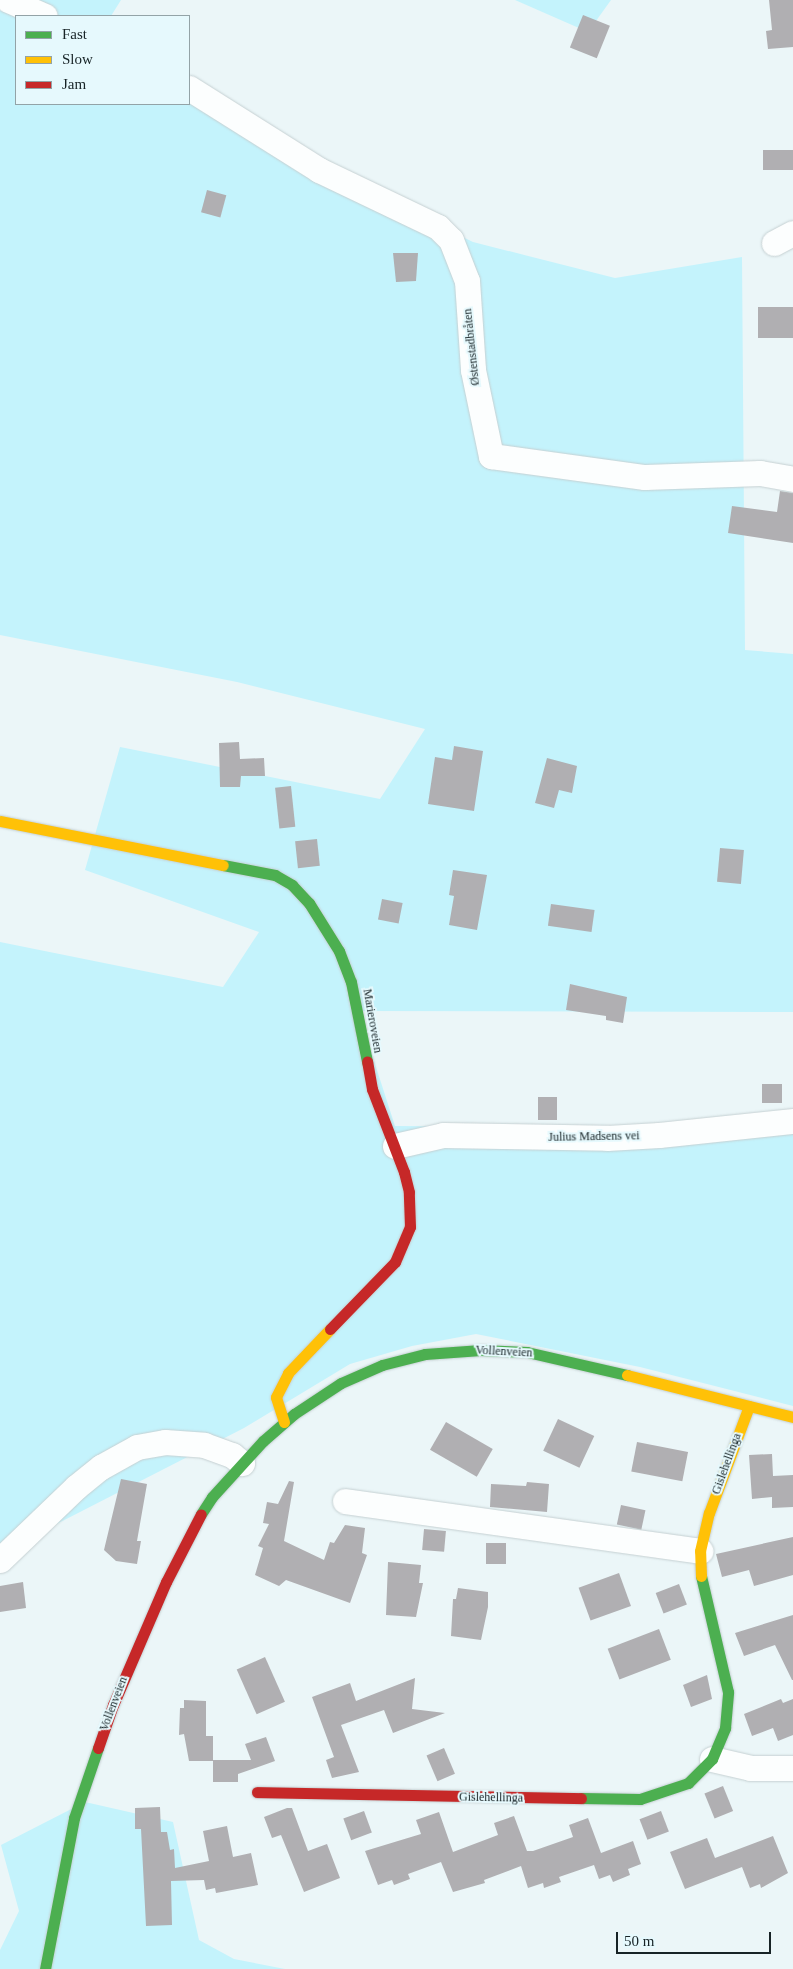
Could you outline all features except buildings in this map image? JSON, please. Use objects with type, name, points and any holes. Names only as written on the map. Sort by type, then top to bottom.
[{"type":"street","points":[[8,0],[43,15]]},
{"type":"street","name":"Østenstadbråten","points":[[190,89],[319,170],[438,227],[451,240],[467,281],[473,370],[491,456],[645,477],[760,473],[793,480]]},
{"type":"street","name":"Marieroveien","points":[[0,820],[190,861],[263,872],[292,885],[318,915],[346,967],[365,1061],[378,1106],[395,1146],[409,1192],[411,1217],[406,1242],[395,1262],[288,1374],[276,1397],[284,1422]]},
{"type":"street","name":"Julius Madsens vei","points":[[395,1146],[443,1135],[607,1138],[660,1135],[793,1120]]},
{"type":"street","name":"Vollenveien","points":[[45,1969],[74,1818],[114,1705],[188,1536],[212,1497],[242,1463],[284,1422],[329,1390],[366,1371],[412,1356],[461,1350],[516,1351],[553,1356],[793,1417]]},
{"type":"street","name":"Gislehellinga","points":[[258,1792],[640,1798],[688,1783],[712,1759],[726,1728],[728,1692],[701,1578],[700,1550],[709,1513],[749,1406]]},
{"type":"street","points":[[0,1560],[82,1482],[137,1447],[166,1442],[204,1445],[232,1455],[242,1463]]},
{"type":"street","points":[[345,1501],[700,1550]]},
{"type":"street","points":[[712,1759],[750,1768],[793,1768]]},
{"type":"shaded area","points":[[0,0],[121,0],[112,15],[15,15],[15,105],[190,105],[190,87],[296,156],[473,242],[615,278],[742,257],[745,650],[793,654],[793,1012],[358,1011],[395,1126],[679,1128],[793,1121],[793,1406],[640,1367],[476,1334],[412,1346],[350,1364],[244,1428],[0,1553],[0,942],[223,987],[259,932],[85,870],[120,747],[380,799],[425,729],[237,682],[0,635]]},
{"type":"shaded area","points":[[515,0],[611,0],[588,32]]},
{"type":"shaded area","points":[[85,1802],[173,1822],[199,1940],[234,1959],[285,1969],[0,1969],[0,1950],[19,1911],[1,1845]]},
{"type":"traffic: fast","points":[[223,865],[275,875],[292,885],[309,903],[339,951],[351,982],[367,1061]]},
{"type":"traffic: fast","points":[[201,1514],[212,1497],[263,1441],[294,1414],[341,1383],[382,1365],[425,1354],[481,1350],[527,1352],[627,1375]]},
{"type":"traffic: fast","points":[[581,1798],[640,1799],[688,1783],[712,1759],[725,1728],[728,1692],[701,1576]]},
{"type":"traffic: fast","points":[[45,1969],[74,1818],[98,1748]]},
{"type":"traffic: slow","points":[[0,821],[223,865]]},
{"type":"traffic: slow","points":[[284,1422],[276,1397],[288,1373],[330,1329]]},
{"type":"traffic: slow","points":[[627,1375],[793,1417]]},
{"type":"traffic: slow","points":[[701,1576],[700,1551],[709,1513],[749,1406]]},
{"type":"traffic: jam","points":[[330,1329],[395,1262],[410,1227],[409,1192],[404,1172],[372,1089],[367,1061]]},
{"type":"traffic: jam","points":[[98,1748],[113,1705],[166,1582],[201,1514]]},
{"type":"traffic: jam","points":[[257,1792],[581,1798]]}]
